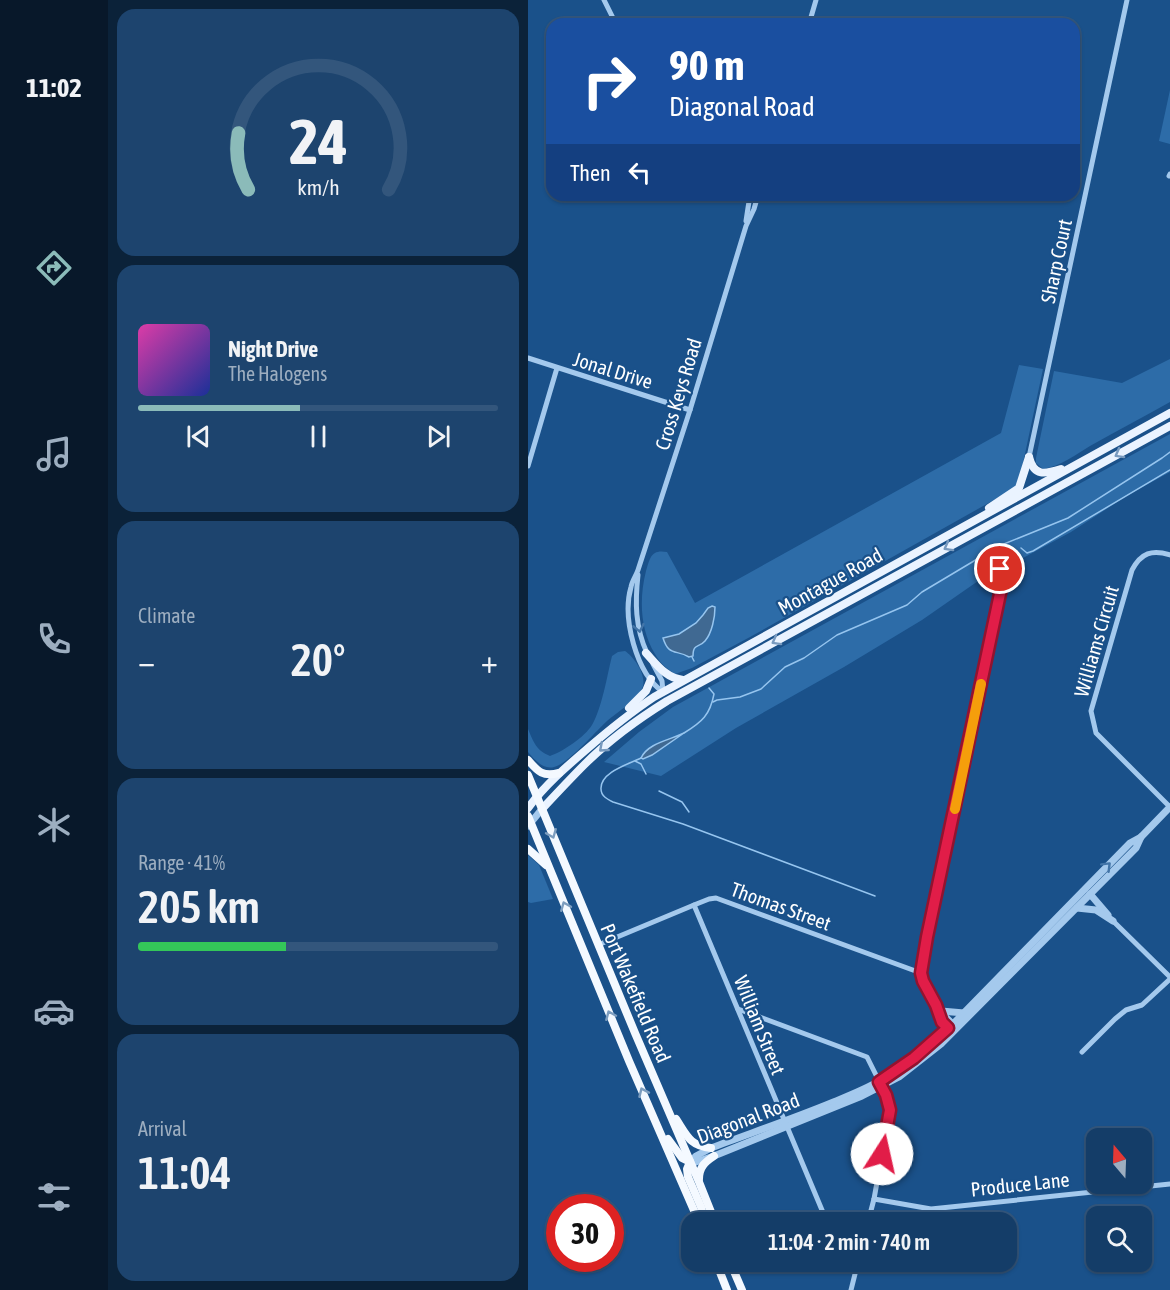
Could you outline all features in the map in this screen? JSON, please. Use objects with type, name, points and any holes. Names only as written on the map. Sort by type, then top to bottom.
[{"type":"highway","points":[[528,760],[541,773],[550,775],[559,773]]},
{"type":"highway","name":"Port Wakefield Road","points":[[528,775],[711,1212]]},
{"type":"highway","name":"Port Wakefield Road","points":[[529,821],[695,1212]]},
{"type":"highway","points":[[528,849],[550,869]]},
{"type":"highway","points":[[590,969],[592,949],[598,945]]},
{"type":"highway","points":[[617,1033],[627,1028],[625,1009]]},
{"type":"highway","points":[[660,1093],[690,1139],[698,1146],[713,1152],[703,1165],[699,1174],[699,1182]]},
{"type":"highway","points":[[657,1124],[682,1158],[690,1162],[687,1169],[688,1176],[702,1212]]},
{"type":"highway","points":[[720,1272],[728,1290]]},
{"type":"highway","points":[[734,1272],[742,1290]]},
{"type":"main road","name":"Montague Road","points":[[528,808],[559,773],[626,716],[682,680],[1170,413]]},
{"type":"main road","name":"Montague Road","points":[[542,809],[585,763],[608,743],[667,701],[1170,426]]},
{"type":"main road","points":[[1029,457],[1030,463],[1041,473],[1082,461]]},
{"type":"main road","points":[[971,522],[1019,488],[1029,457]]},
{"type":"main road","points":[[646,653],[670,677],[682,680]]},
{"type":"main road","points":[[640,719],[653,707],[663,692],[671,693],[722,671]]},
{"type":"main road","points":[[595,742],[610,724],[642,697],[651,679]]},
{"type":"street","points":[[604,0],[613,18]]},
{"type":"street","points":[[811,18],[816,0]]},
{"type":"street","name":"Sharp Court","points":[[1029,457],[1127,0]]},
{"type":"street","name":"Cross Keys Road","points":[[746,226],[749,201]]},
{"type":"street","name":"Cross Keys Road","points":[[663,692],[651,679],[632,639],[629,622],[631,586],[690,410],[756,201]]},
{"type":"street","name":"Jonal Drive","points":[[528,358],[690,410]]},
{"type":"street","points":[[528,466],[557,368]]},
{"type":"street","name":"Williams Circuit","points":[[1170,555],[1152,552],[1143,555],[1132,570],[1091,711],[1096,733],[1170,807]]},
{"type":"street","points":[[953,1028],[923,981],[921,973],[1001,589],[1000,569]]},
{"type":"street","name":"Cross Keys Road","points":[[638,570],[636,612],[639,632],[646,653],[662,681],[663,692]]},
{"type":"street","name":"Diagonal Road","points":[[690,1162],[696,1162],[713,1152],[908,1071],[941,1044],[964,1013],[1073,900],[1170,807]]},
{"type":"street","points":[[529,821],[542,809]]},
{"type":"street","name":"Diagonal Road","points":[[953,1028],[1077,908],[1136,848],[1141,837]]},
{"type":"street","points":[[1073,900],[1090,894],[1113,921],[1170,978],[1142,1005],[1126,1010],[1114,1019],[1082,1052]]},
{"type":"street","name":"Thomas Street","points":[[598,945],[716,898],[921,973]]},
{"type":"street","name":"William Street","points":[[694,905],[822,1212]]},
{"type":"street","points":[[1077,908],[1096,910],[1113,921]]},
{"type":"street","points":[[939,1008],[964,1013]]},
{"type":"street","points":[[738,1009],[867,1057],[886,1095],[890,1110],[871,1212]]},
{"type":"street","name":"Produce Lane","points":[[874,1199],[931,1209],[1170,1184]]},
{"type":"street","points":[[851,1290],[856,1272]]},
{"type":"shaded area","points":[[1170,90],[1170,144],[1159,141]]},
{"type":"shaded area","points":[[1170,359],[1170,402],[1062,463],[1043,469],[1036,463],[1054,371],[1122,383]]},
{"type":"shaded area","points":[[1019,365],[1043,369],[1017,487],[692,668],[675,674],[659,660],[646,634],[642,614],[644,582],[654,553],[667,552],[695,603],[1001,433]]},
{"type":"shaded area","points":[[1170,434],[1170,472],[1128,495],[1071,532],[1023,558],[1004,563],[922,620],[736,728],[661,776],[604,762],[673,707]]},
{"type":"shaded area","points":[[712,606],[715,607],[711,629],[705,641],[695,647],[693,656],[673,652],[668,648],[663,638],[679,634],[696,623]]},
{"type":"shaded area","points":[[625,651],[632,657],[643,676],[641,691],[567,760],[550,768],[539,763],[528,752],[528,729],[536,746],[550,756],[579,739],[589,730],[596,718],[612,656]]},
{"type":"shaded area","points":[[684,733],[652,755],[641,758],[654,745]]},
{"type":"shaded area","points":[[528,855],[539,865],[553,899],[528,902]]},
{"type":"waterway","points":[[713,702],[740,697],[761,689],[785,667],[804,658],[837,635],[907,605],[922,592],[999,546],[1068,518],[1170,452]]},
{"type":"waterway","points":[[1021,548],[1027,553],[1033,551],[1170,470]]},
{"type":"waterway","points":[[692,657],[694,661]]},
{"type":"waterway","points":[[684,733],[696,725],[707,713],[714,694],[709,688]]},
{"type":"waterway","points":[[641,758],[610,773],[602,783],[602,794],[613,802],[683,824],[875,896]]},
{"type":"waterway","points":[[635,761],[641,764],[646,774]]},
{"type":"waterway","points":[[659,791],[682,802],[689,812]]},
{"type":"slow traffic","points":[[955,809],[981,684]]},
{"type":"route","points":[[882,1154],[890,1110],[879,1082],[914,1058],[948,1028],[942,1022],[921,973],[1001,589],[1000,569]]}]
